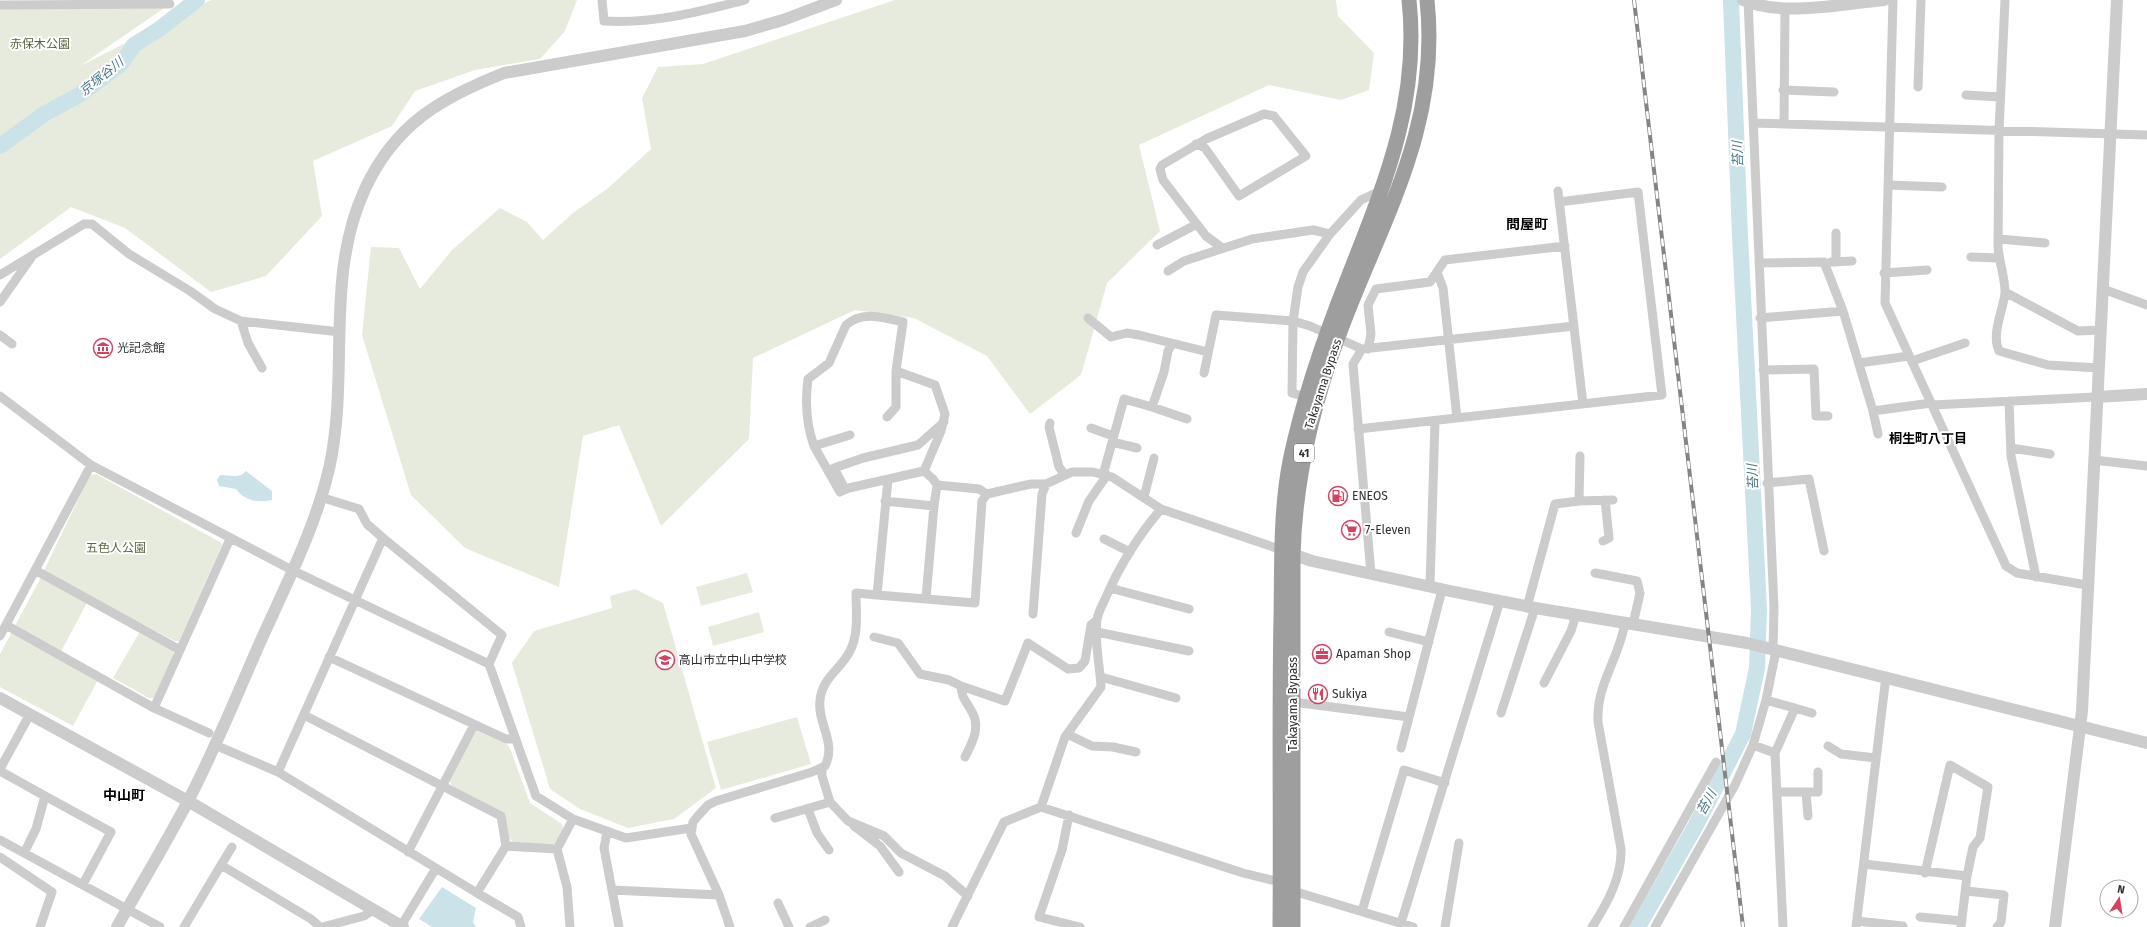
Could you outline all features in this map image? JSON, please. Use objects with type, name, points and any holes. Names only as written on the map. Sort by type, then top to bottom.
[{"type":"highway","name":"Takayama Bypass","points":[[1280,927],[1280,665],[1288,553],[1307,436],[1332,336],[1383,190],[1401,128],[1407,100],[1412,47],[1408,0]]},
{"type":"highway","name":"Takayama Bypass","points":[[1293,927],[1293,702],[1285,497],[1290,464],[1306,397],[1396,195],[1416,136],[1424,106],[1428,76],[1430,47],[1427,0]]},
{"type":"street","points":[[602,0],[604,21],[623,22],[680,17],[744,0]]},
{"type":"street","points":[[118,927],[188,801],[315,516],[333,448],[339,395],[340,332],[344,258],[352,220],[361,199],[373,174],[392,146],[433,107],[463,89],[504,73],[745,31],[816,4],[836,0]]},
{"type":"street","points":[[1655,927],[1735,785],[1753,745],[1766,700],[1773,649],[1774,608],[1767,483],[1753,123],[1746,1],[1785,9],[1884,0]]},
{"type":"street","points":[[1893,0],[1891,127],[1884,273],[1885,303],[2001,557],[2010,570],[2036,577],[2087,585]]},
{"type":"street","points":[[1918,86],[1921,0]]},
{"type":"street","points":[[2005,0],[1999,132],[1999,258],[2005,292],[1996,335],[1999,351],[2048,365],[2099,368]]},
{"type":"street","points":[[2054,927],[2081,726],[2096,397],[2099,368],[2117,0]]},
{"type":"street","points":[[0,5],[170,4]]},
{"type":"street","points":[[1784,124],[1783,90],[1785,9]]},
{"type":"street","points":[[1783,90],[1834,92]]},
{"type":"street","points":[[1966,96],[2000,97]]},
{"type":"street","points":[[1196,144],[1205,148],[1239,196],[1306,156],[1274,116],[1264,114],[1196,144],[1162,165],[1160,169],[1162,180],[1206,236],[1221,247]]},
{"type":"street","points":[[1753,123],[1999,132],[2147,135]]},
{"type":"street","points":[[1888,185],[1942,187]]},
{"type":"street","points":[[1306,397],[1292,393],[1293,321],[1298,287],[1303,272],[1330,234],[1361,200],[1383,190]]},
{"type":"street","points":[[1558,191],[1583,404]]},
{"type":"street","points":[[1358,429],[1662,395],[1638,192],[1559,202]]},
{"type":"street","points":[[0,275],[84,224],[92,224],[129,254],[190,291],[215,310],[241,321],[340,332]]},
{"type":"street","points":[[1157,245],[1197,224]]},
{"type":"street","points":[[1168,271],[1184,261],[1221,247],[1252,239],[1313,230],[1330,234]]},
{"type":"street","points":[[1836,233],[1836,262]]},
{"type":"street","points":[[1999,239],[2045,242]]},
{"type":"street","points":[[1371,574],[1352,364],[1365,349],[1371,334],[1368,305],[1376,289],[1430,282],[1445,260],[1565,246]]},
{"type":"street","points":[[0,302],[33,255]]},
{"type":"street","points":[[1971,257],[1999,258]]},
{"type":"street","points":[[1759,263],[1852,261]]},
{"type":"street","points":[[1824,262],[1843,311],[1873,411],[1878,434]]},
{"type":"street","points":[[1884,273],[1927,270]]},
{"type":"street","points":[[1437,272],[1443,288],[1457,418]]},
{"type":"street","points":[[2103,290],[2147,305]]},
{"type":"street","points":[[2005,292],[2078,331],[2101,330]]},
{"type":"street","points":[[1760,318],[1843,311]]},
{"type":"street","points":[[887,417],[896,407],[896,372],[903,322],[873,315],[850,321],[846,325],[829,363],[808,379],[806,397],[807,419],[814,446],[840,492],[845,489],[924,471]]},
{"type":"street","points":[[1204,373],[1216,315],[1293,321],[1310,326],[1365,349],[1574,326]]},
{"type":"street","points":[[1088,318],[1111,337],[1127,333],[1138,334],[1172,344],[1208,352]]},
{"type":"street","points":[[241,321],[248,343],[262,368]]},
{"type":"street","points":[[0,335],[12,344]]},
{"type":"street","points":[[1859,363],[1911,359],[1965,342]]},
{"type":"street","points":[[1152,407],[1164,372],[1168,351],[1172,344]]},
{"type":"street","points":[[1763,370],[1814,369],[1816,416],[1828,416]]},
{"type":"street","points":[[896,372],[935,385],[945,414],[944,422],[924,471]]},
{"type":"street","points":[[1873,411],[1932,404],[2147,394]]},
{"type":"street","points":[[0,396],[91,465],[230,539],[489,664]]},
{"type":"street","points":[[1076,533],[1089,501],[1105,475],[1112,439],[1124,399],[1187,418]]},
{"type":"street","points":[[2009,401],[2011,448],[2036,577]]},
{"type":"street","points":[[1430,586],[1435,421]]},
{"type":"street","points":[[845,489],[834,468],[863,458],[918,445],[944,422]]},
{"type":"street","points":[[1050,423],[1049,427],[1059,467],[1065,475]]},
{"type":"street","points":[[1091,428],[1112,439],[1137,448]]},
{"type":"street","points":[[814,446],[850,435]]},
{"type":"street","points":[[2011,448],[2050,454]]},
{"type":"street","points":[[1579,501],[1580,456]]},
{"type":"street","points":[[1144,497],[1154,458]]},
{"type":"street","points":[[2094,460],[2147,466]]},
{"type":"street","points":[[0,636],[91,465]]},
{"type":"street","points":[[924,471],[933,478],[936,485],[926,598]]},
{"type":"street","points":[[936,485],[979,490],[987,494],[1031,484],[1046,484],[1065,475],[1084,471],[1105,475],[1127,485],[1161,509],[1288,553],[1442,590],[1576,615],[1747,642],[2147,743]]},
{"type":"street","points":[[876,594],[888,479]]},
{"type":"street","points":[[1767,483],[1809,479],[1824,552]]},
{"type":"street","points":[[1033,614],[1042,494],[1046,484]]},
{"type":"street","points":[[730,927],[719,895],[691,838],[692,828],[697,817],[708,805],[716,800],[822,768],[827,762],[829,750],[827,734],[820,713],[821,694],[829,677],[851,650],[855,637],[856,593],[975,602],[982,501],[987,494]]},
{"type":"street","points":[[327,499],[359,508],[367,524],[382,538],[502,635],[489,664],[536,796],[573,819],[626,838],[692,828]]},
{"type":"street","points":[[1501,713],[1531,607],[1555,504],[1579,501],[1609,500],[1609,538],[1603,542]]},
{"type":"street","points":[[885,501],[934,506]]},
{"type":"street","points":[[1041,807],[1067,734],[1101,687],[1096,643],[1097,620],[1110,588],[1142,530],[1161,509]]},
{"type":"street","points":[[278,772],[382,538]]},
{"type":"street","points":[[154,708],[230,539]]},
{"type":"street","points":[[1104,539],[1130,552]]},
{"type":"street","points":[[35,570],[180,650]]},
{"type":"street","points":[[1592,927],[1613,888],[1620,868],[1620,849],[1598,722],[1597,704],[1602,686],[1640,594],[1637,581],[1595,573]]},
{"type":"street","points":[[1110,588],[1189,610]]},
{"type":"street","points":[[1401,748],[1442,590]]},
{"type":"street","points":[[1399,924],[1445,783],[1500,601]]},
{"type":"street","points":[[1544,683],[1571,631],[1576,615]]},
{"type":"street","points":[[874,637],[898,643],[920,674],[949,680],[1005,701],[1028,643],[1068,670],[1079,668],[1085,661],[1091,625],[1097,620]]},
{"type":"street","points":[[6,625],[154,708],[209,733]]},
{"type":"street","points":[[1097,632],[1189,651]]},
{"type":"street","points":[[1389,632],[1429,642]]},
{"type":"street","points":[[329,657],[474,725],[506,739],[516,739]]},
{"type":"street","points":[[1886,676],[1857,924],[1903,926]]},
{"type":"street","points":[[1100,677],[1176,698]]},
{"type":"street","points":[[962,686],[963,698],[973,713],[976,726],[974,738],[965,757]]},
{"type":"street","points":[[0,698],[188,801],[372,910],[402,926],[436,868]]},
{"type":"street","points":[[1766,700],[1812,713]]},
{"type":"street","points":[[1293,702],[1409,717]]},
{"type":"street","points":[[1783,927],[1775,753],[1795,708]]},
{"type":"street","points":[[30,714],[0,770],[111,832],[83,884]]},
{"type":"street","points":[[304,715],[501,816],[506,846],[477,893]]},
{"type":"street","points":[[408,852],[474,725]]},
{"type":"street","points":[[1067,734],[1092,746],[1113,747],[1136,752]]},
{"type":"street","points":[[1753,745],[1775,753]]},
{"type":"street","points":[[1828,746],[1841,754],[1876,758]]},
{"type":"street","points":[[222,748],[278,772],[408,852],[518,917],[521,927]]},
{"type":"street","points":[[1624,927],[1716,762]]},
{"type":"street","points":[[1920,917],[1961,924],[1972,847],[1980,838],[1988,787],[1950,765],[1925,873]]},
{"type":"street","points":[[822,768],[822,776],[830,802],[864,836],[880,846],[899,872]]},
{"type":"street","points":[[1362,911],[1404,770],[1445,783]]},
{"type":"street","points":[[1777,792],[1818,792],[1818,772]]},
{"type":"street","points":[[1806,792],[1808,816]]},
{"type":"street","points":[[24,853],[36,829],[45,796]]},
{"type":"street","points":[[775,818],[830,802]]},
{"type":"street","points":[[952,927],[1004,822],[1014,816],[1041,807],[1243,873],[1271,880],[1280,880]]},
{"type":"street","points":[[808,809],[817,832],[829,850]]},
{"type":"street","points":[[1069,816],[1062,850],[1039,917],[1080,927]]},
{"type":"street","points":[[570,927],[567,887],[557,849],[573,819]]},
{"type":"street","points":[[848,821],[884,836],[901,853],[945,876],[968,896]]},
{"type":"street","points":[[608,832],[604,848],[619,927]]},
{"type":"street","points":[[0,840],[160,927]]},
{"type":"street","points":[[1445,927],[1459,843]]},
{"type":"street","points":[[506,846],[557,849]]},
{"type":"street","points":[[184,927],[232,847]]},
{"type":"street","points":[[0,857],[52,892],[40,927]]},
{"type":"street","points":[[1864,864],[1925,873],[1967,876]]},
{"type":"street","points":[[221,866],[311,919],[321,927],[364,916],[372,910]]},
{"type":"street","points":[[612,890],[719,895]]},
{"type":"street","points":[[1293,891],[1413,927]]},
{"type":"street","points":[[1966,891],[2004,895],[2001,922],[1997,927]]},
{"type":"street","points":[[778,903],[789,927]]},
{"type":"street","points":[[810,927],[826,920]]},
{"type":"green space","name":"赤保木公園","points":[[211,0],[577,0],[565,31],[540,59],[475,70],[415,91],[392,126],[313,161],[322,216],[266,276],[211,292],[125,228],[71,207],[0,259],[0,5],[170,4],[80,66]]},
{"type":"green space","points":[[895,0],[1336,0],[1338,16],[1374,53],[1369,90],[1341,100],[1269,85],[1139,145],[1160,231],[1107,283],[1081,375],[1030,414],[987,356],[914,318],[855,310],[753,358],[749,439],[661,526],[619,425],[583,436],[559,587],[465,548],[411,495],[362,335],[371,247],[399,248],[420,289],[452,250],[500,208],[527,222],[543,240],[573,213],[607,189],[651,149],[642,98],[658,67],[703,64]]},
{"type":"green space","name":"五色人公園","points":[[96,474],[220,542],[222,545],[179,641],[175,641],[90,597],[58,657],[98,680],[73,726],[0,687],[0,654],[38,583],[90,475]]},
{"type":"green space","points":[[747,573],[753,592],[701,606],[696,587]]},
{"type":"green space","points":[[635,589],[663,603],[716,788],[674,819],[628,828],[580,809],[550,789],[512,663],[534,631],[612,608],[610,596]]},
{"type":"green space","points":[[759,612],[764,632],[713,646],[708,627]]},
{"type":"green space","points":[[139,633],[173,651],[173,655],[154,698],[149,698],[113,678]]},
{"type":"green space","points":[[797,717],[811,764],[721,790],[707,742]]},
{"type":"green space","points":[[478,731],[508,745],[530,803],[562,824],[563,828],[556,843],[551,845],[513,842],[509,838],[504,813],[452,786],[450,781],[475,732]]},
{"type":"water","points":[[246,471],[272,491],[272,500],[257,501],[248,499],[236,489],[219,486],[217,480],[220,475],[238,476]]},
{"type":"water","points":[[442,887],[476,908],[473,922],[476,927],[432,927],[419,919]]},
{"type":"waterway","name":"京塚谷川","points":[[0,146],[44,114],[79,95],[121,64],[134,45],[158,30],[197,0]]},
{"type":"waterway","name":"苔川","points":[[1638,927],[1695,827],[1743,734],[1757,668],[1759,609],[1740,236],[1731,0]]},
{"type":"railway","points":[[1634,0],[1743,927]]},
{"type":"place","name":"光記念館","points":[[103,348]]},
{"type":"place","name":"ENEOS","points":[[1338,496]]},
{"type":"place","name":"7-Eleven","points":[[1351,530]]},
{"type":"place","name":"Apaman Shop","points":[[1322,654]]},
{"type":"place","name":"高山市立中山中学校","points":[[665,660]]},
{"type":"place","name":"Sukiya","points":[[1318,694]]},
{"type":"district","name":"問屋町","points":[[1527,224]]},
{"type":"district","name":"桐生町八丁目","points":[[1928,438]]},
{"type":"district","name":"中山町","points":[[124,795]]}]
